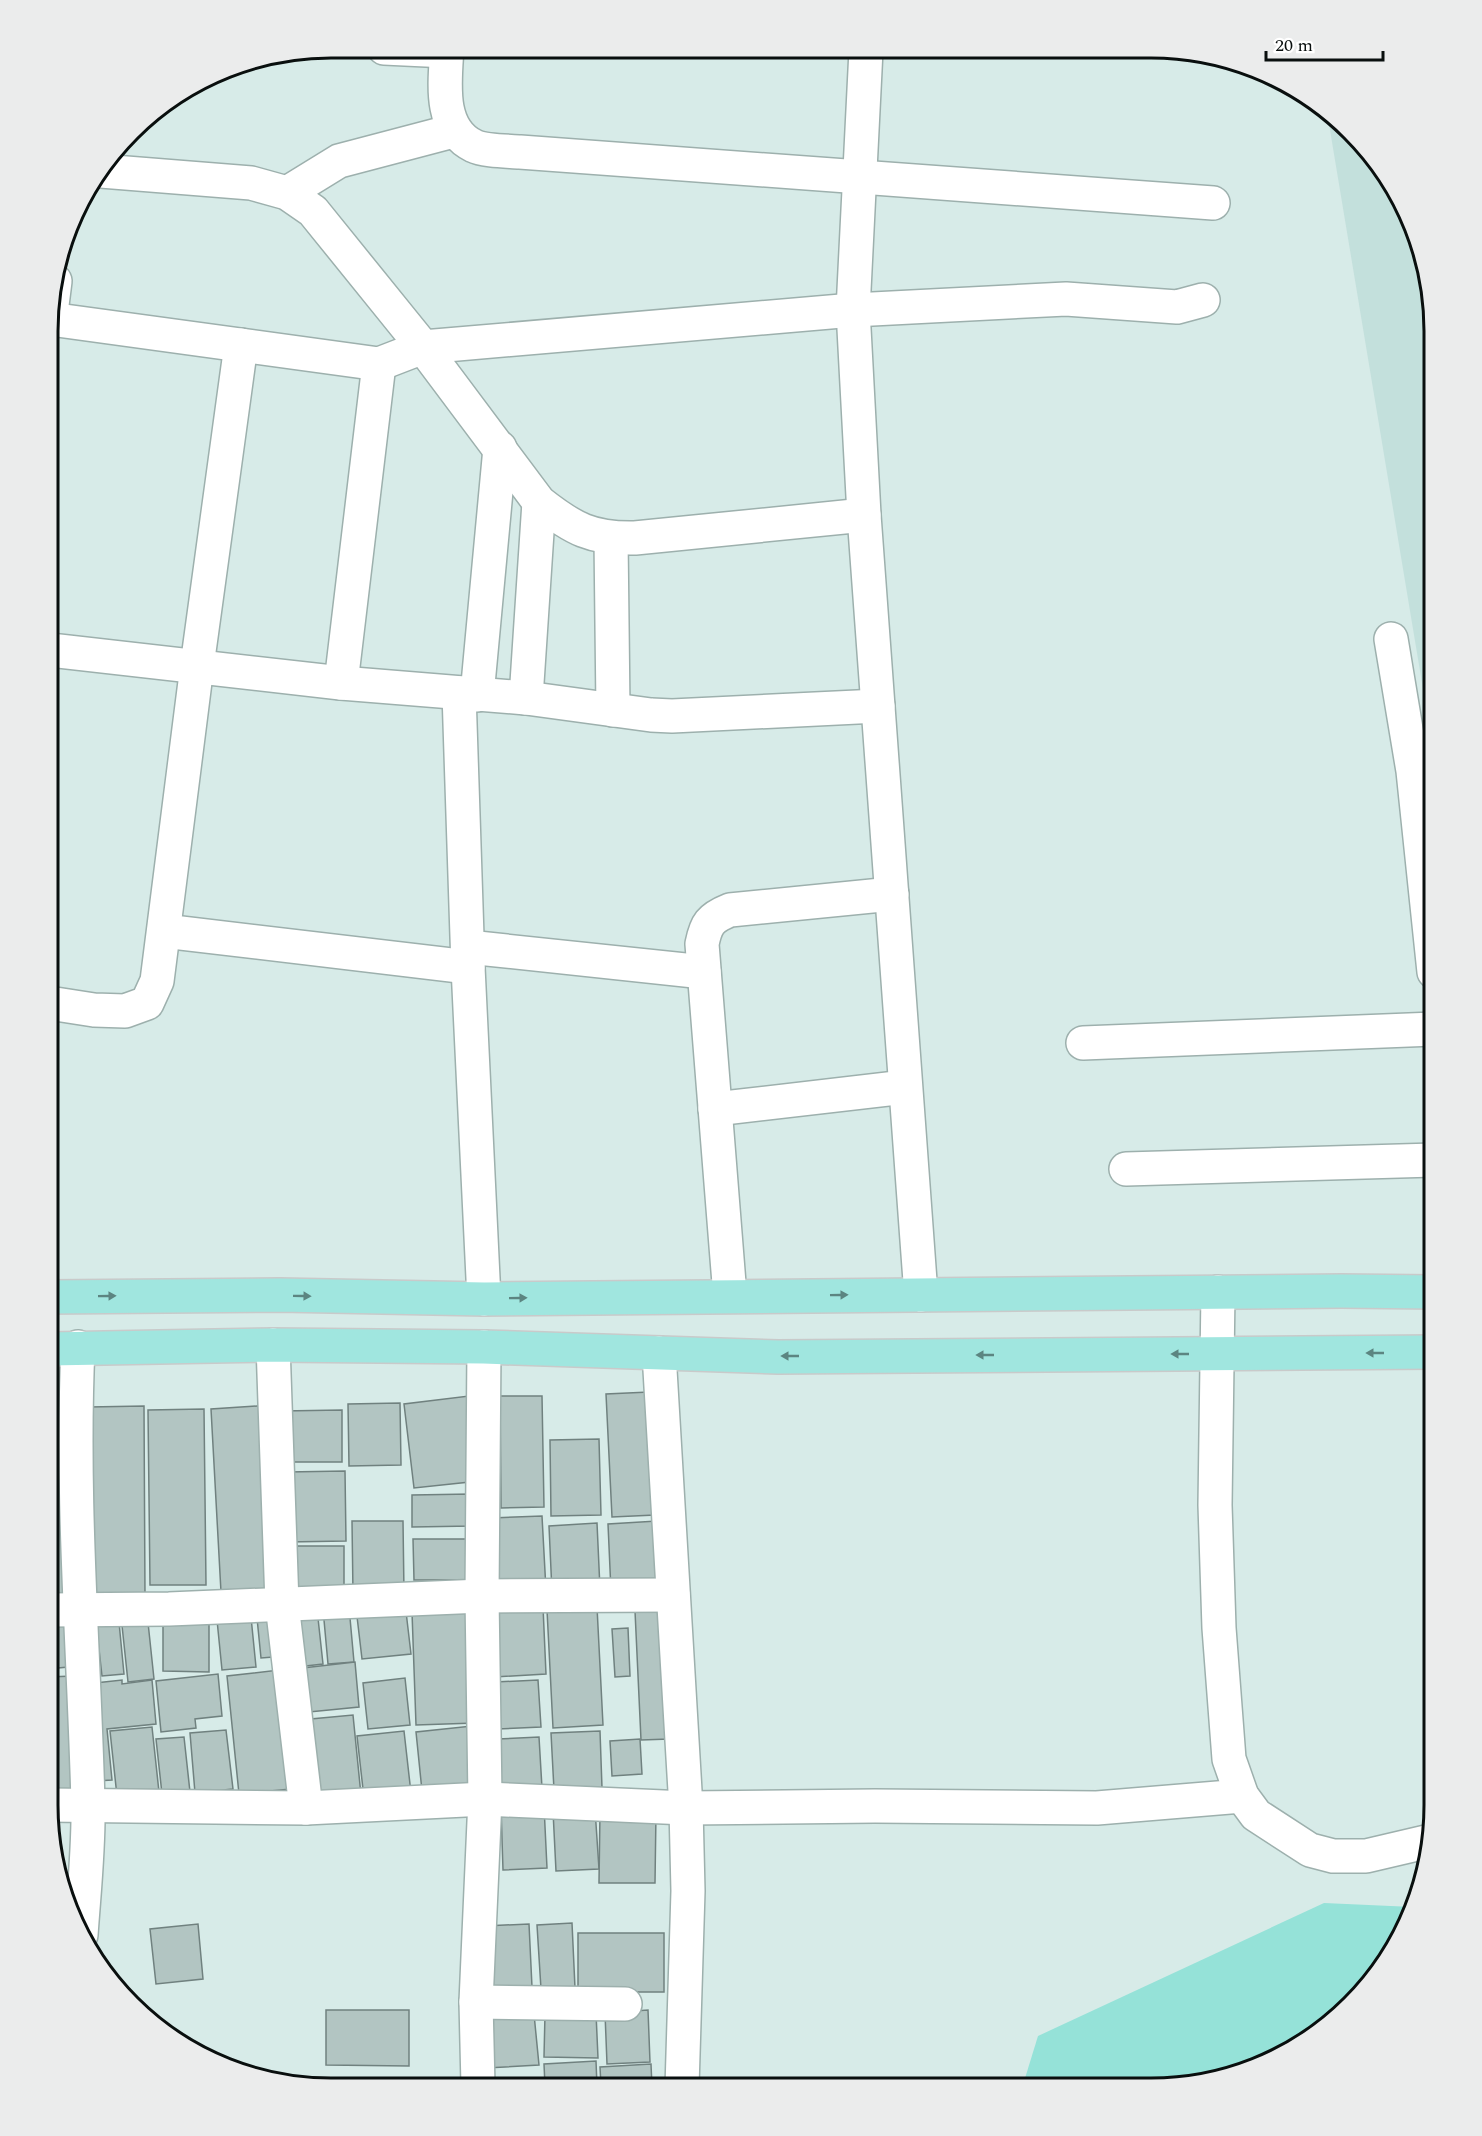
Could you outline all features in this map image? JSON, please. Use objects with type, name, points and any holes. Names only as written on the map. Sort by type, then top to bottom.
[{"type":"main road","points":[[58,1297],[280,1295],[484,1299],[1424,1292]]},
{"type":"main road","points":[[63,1348],[273,1345],[484,1347],[778,1356],[1424,1352]]},
{"type":"street","points":[[447,58],[445,96],[453,131],[474,147],[1213,202]]},
{"type":"street","points":[[866,58],[853,310],[864,515],[921,1294]]},
{"type":"street","points":[[287,194],[339,160],[453,131]]},
{"type":"street","points":[[110,172],[251,183],[287,194],[313,212],[423,347],[539,502],[561,520],[578,529],[611,538],[635,538],[864,515]]},
{"type":"street","points":[[59,321],[379,364],[423,347],[853,310],[1066,298],[1177,307],[1203,300]]},
{"type":"street","points":[[58,1004],[94,1010],[124,1011],[147,1003],[157,981],[241,345]]},
{"type":"street","points":[[341,683],[379,364]]},
{"type":"street","points":[[484,1299],[468,957],[468,694],[500,448]]},
{"type":"street","points":[[526,698],[539,502]]},
{"type":"street","points":[[611,538],[613,710]]},
{"type":"street","points":[[1391,639],[1413,771],[1424,876]]},
{"type":"street","points":[[58,651],[341,683],[526,698],[672,716],[878,706]]},
{"type":"street","points":[[730,1296],[702,945],[706,928],[717,916],[730,910],[892,894]]},
{"type":"street","points":[[164,931],[468,957],[704,972]]},
{"type":"street","points":[[1083,1043],[1424,1029]]},
{"type":"street","points":[[716,1109],[905,1087]]},
{"type":"street","points":[[1126,1168],[1424,1160]]},
{"type":"street","points":[[1218,1292],[1215,1505],[1219,1628],[1229,1759],[1242,1796],[1256,1815],[1310,1850],[1332,1856],[1366,1856],[1420,1843]]},
{"type":"street","points":[[273,1345],[282,1604],[306,1808]]},
{"type":"street","points":[[478,2078],[476,2002],[485,1800],[482,1596],[484,1347]]},
{"type":"street","points":[[63,1348],[76,1398],[64,1610],[88,1805],[82,1915]]},
{"type":"street","points":[[659,1353],[686,1808],[687,1891],[682,2078]]},
{"type":"street","points":[[64,1610],[169,1609],[482,1596],[673,1595]]},
{"type":"street","points":[[58,1805],[306,1808],[485,1800],[686,1808],[875,1806],[1097,1808],[1242,1796]]},
{"type":"street","points":[[476,2002],[625,2004]]},
{"type":"shaded area","points":[[1329,124],[1356,151],[1387,195],[1409,244],[1421,296],[1424,332],[1424,695]]},
{"type":"shaded area","points":[[1324,1903],[1404,1907],[1387,1941],[1367,1971],[1344,1998],[1317,2021],[1287,2041],[1255,2057],[1204,2072],[1168,2077],[1025,2078],[1038,2036]]},
{"type":"building","points":[[649,1392],[655,1515],[612,1517],[606,1394]]},
{"type":"building","points":[[469,1396],[479,1481],[414,1488],[404,1404]]},
{"type":"building","points":[[500,1396],[542,1396],[544,1507],[501,1508]]},
{"type":"building","points":[[400,1403],[401,1465],[349,1466],[348,1404]]},
{"type":"building","points":[[271,1405],[281,1589],[221,1592],[211,1409]]},
{"type":"building","points":[[144,1406],[145,1597],[91,1598],[89,1407]]},
{"type":"building","points":[[204,1409],[206,1585],[150,1585],[148,1410]]},
{"type":"building","points":[[342,1410],[342,1462],[282,1462],[282,1411]]},
{"type":"building","points":[[58,1413],[61,1413],[61,1465],[58,1465]]},
{"type":"building","points":[[599,1439],[601,1515],[551,1516],[550,1440]]},
{"type":"building","points":[[58,1467],[65,1467],[66,1600],[58,1600]]},
{"type":"building","points":[[345,1471],[346,1541],[287,1542],[287,1472]]},
{"type":"building","points":[[471,1494],[472,1526],[412,1527],[412,1495]]},
{"type":"building","points":[[542,1516],[546,1590],[495,1593],[491,1518]]},
{"type":"building","points":[[352,1521],[403,1521],[404,1593],[353,1594]]},
{"type":"building","points":[[657,1521],[660,1588],[611,1591],[608,1524]]},
{"type":"building","points":[[597,1523],[600,1589],[552,1592],[549,1526]]},
{"type":"building","points":[[413,1539],[468,1539],[468,1580],[414,1580]]},
{"type":"building","points":[[296,1546],[344,1546],[344,1597],[296,1598]]},
{"type":"building","points":[[405,1603],[411,1654],[362,1659],[356,1608]]},
{"type":"building","points":[[280,1605],[286,1656],[261,1658],[256,1608]]},
{"type":"building","points":[[250,1607],[256,1667],[222,1670],[216,1610]]},
{"type":"building","points":[[349,1607],[354,1662],[328,1664],[323,1609]]},
{"type":"building","points":[[543,1607],[546,1674],[495,1677],[492,1609]]},
{"type":"building","points":[[597,1607],[603,1725],[553,1728],[547,1610]]},
{"type":"building","points":[[317,1609],[323,1664],[297,1667],[291,1611]]},
{"type":"building","points":[[471,1610],[475,1723],[416,1725],[412,1612]]},
{"type":"building","points":[[663,1610],[669,1739],[641,1740],[635,1611]]},
{"type":"building","points":[[118,1612],[124,1674],[102,1676],[95,1614]]},
{"type":"building","points":[[147,1613],[154,1679],[128,1682],[121,1616]]},
{"type":"building","points":[[64,1618],[68,1667],[58,1668],[58,1619]]},
{"type":"building","points":[[163,1623],[209,1624],[209,1672],[163,1671]]},
{"type":"building","points":[[628,1628],[630,1676],[615,1677],[612,1629]]},
{"type":"building","points":[[355,1662],[359,1707],[299,1713],[294,1669]]},
{"type":"building","points":[[279,1670],[291,1789],[239,1794],[227,1676]]},
{"type":"building","points":[[218,1674],[222,1716],[195,1719],[196,1728],[161,1732],[156,1681]]},
{"type":"building","points":[[73,1676],[78,1792],[58,1793],[58,1677]]},
{"type":"building","points":[[405,1678],[410,1725],[368,1729],[363,1683]]},
{"type":"building","points":[[122,1680],[122,1684],[152,1680],[156,1724],[107,1729],[112,1780],[96,1781],[86,1684]]},
{"type":"building","points":[[538,1680],[541,1727],[497,1729],[495,1682]]},
{"type":"building","points":[[353,1715],[361,1795],[308,1800],[300,1720]]},
{"type":"building","points":[[472,1726],[478,1785],[422,1791],[416,1732]]},
{"type":"building","points":[[152,1727],[159,1792],[117,1796],[110,1731]]},
{"type":"building","points":[[226,1730],[233,1789],[195,1793],[190,1733]]},
{"type":"building","points":[[404,1731],[411,1793],[364,1798],[357,1736]]},
{"type":"building","points":[[600,1731],[602,1788],[554,1790],[551,1733]]},
{"type":"building","points":[[184,1737],[190,1792],[162,1794],[156,1739]]},
{"type":"building","points":[[539,1737],[542,1788],[500,1791],[497,1739]]},
{"type":"building","points":[[640,1739],[642,1774],[612,1776],[610,1741]]},
{"type":"building","points":[[544,1806],[547,1868],[503,1870],[501,1808]]},
{"type":"building","points":[[595,1809],[599,1869],[556,1871],[553,1811]]},
{"type":"building","points":[[600,1812],[656,1813],[655,1883],[599,1883]]},
{"type":"building","points":[[572,1923],[575,1988],[541,1989],[537,1925]]},
{"type":"building","points":[[198,1924],[203,1979],[156,1984],[150,1929]]},
{"type":"building","points":[[529,1924],[532,1987],[489,1990],[485,1926]]},
{"type":"building","points":[[578,1933],[664,1933],[664,1992],[578,1992]]},
{"type":"building","points":[[484,2009],[534,2014],[539,2065],[486,2068]]},
{"type":"building","points":[[326,2010],[409,2010],[409,2066],[326,2065]]},
{"type":"building","points":[[648,2010],[650,2062],[607,2064],[605,2013]]},
{"type":"building","points":[[596,2013],[598,2058],[544,2057],[545,2014]]},
{"type":"building","points":[[596,2061],[597,2078],[545,2078],[544,2064]]},
{"type":"building","points":[[651,2064],[652,2078],[601,2078],[600,2067]]}]
